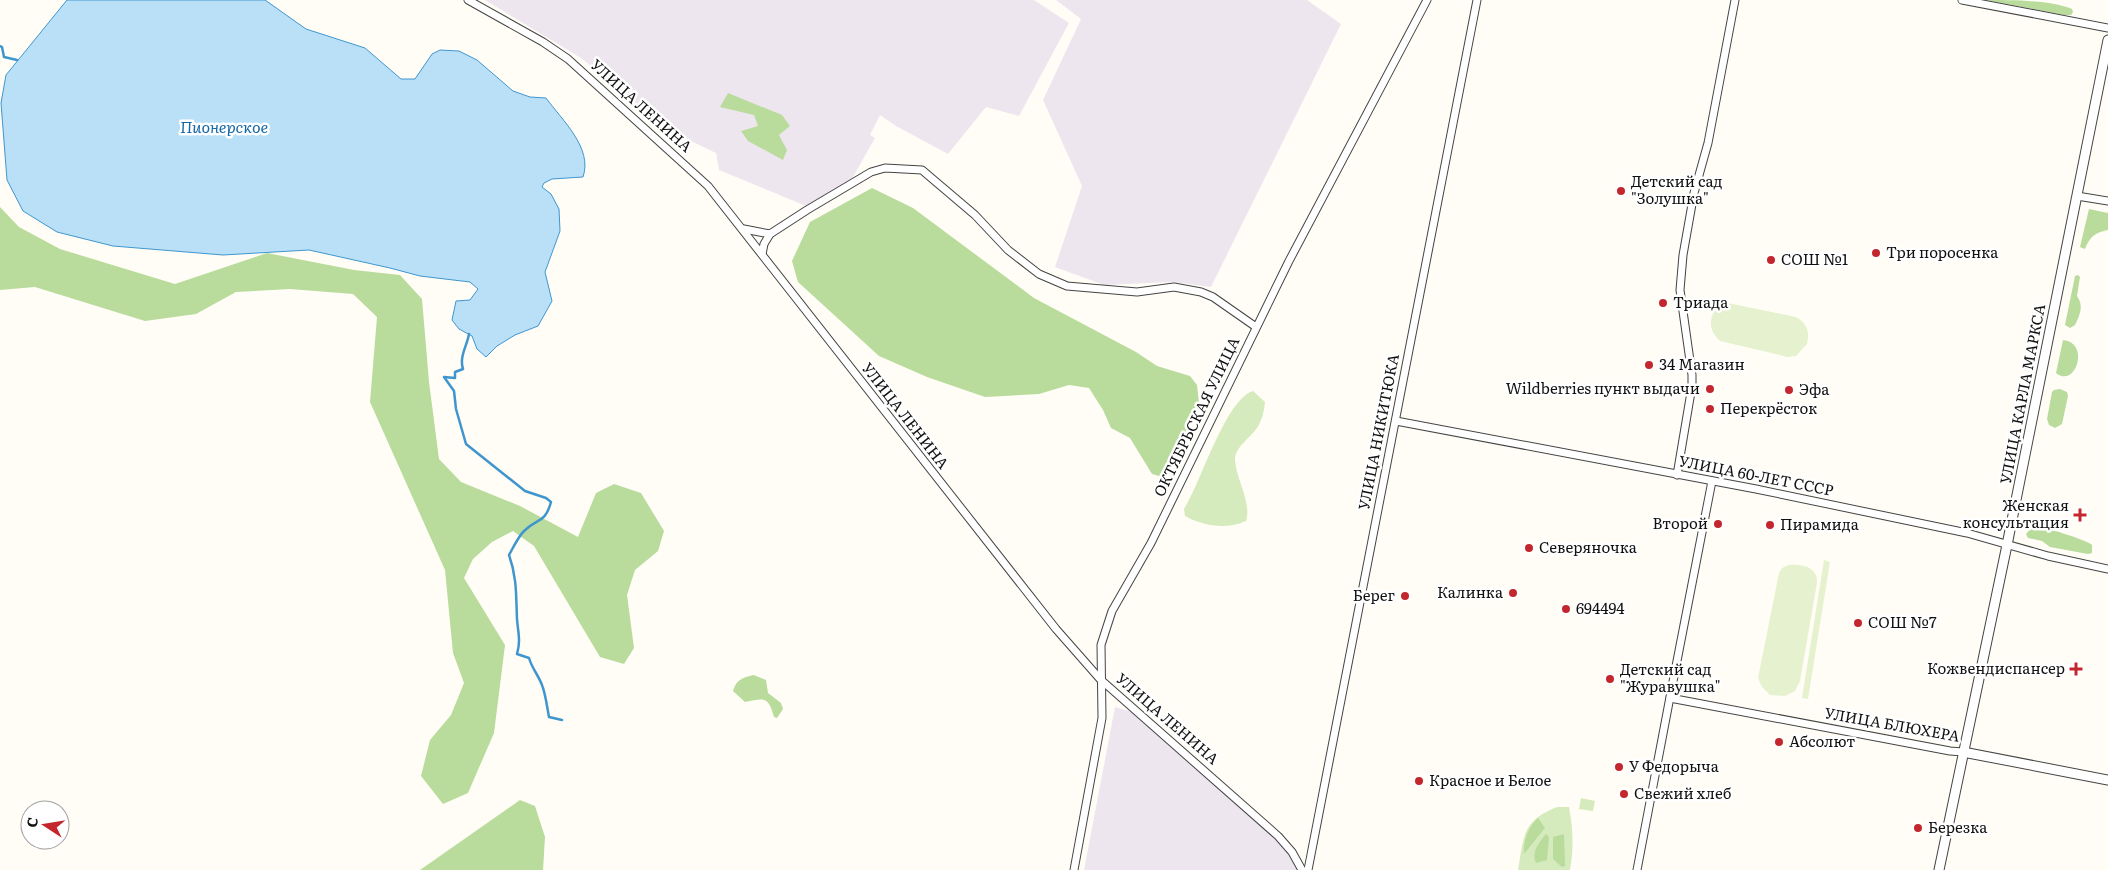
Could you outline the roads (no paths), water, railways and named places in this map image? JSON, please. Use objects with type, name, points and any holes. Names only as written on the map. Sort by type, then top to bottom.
[{"type":"street","name":"УЛИЦА ЛЕНИНА","points":[[468,0],[543,42],[568,59],[708,186],[1038,606],[1100,679],[1278,836],[1292,852],[1302,870]]},
{"type":"street","name":"ОКТЯБРЬСКАЯ УЛИЦА","points":[[1074,870],[1102,718],[1101,645],[1112,611],[1151,543],[1256,327],[1427,0]]},
{"type":"street","name":"УЛИЦА НИКИТЮКА","points":[[1308,870],[1477,0]]},
{"type":"street","points":[[1677,475],[1692,386],[1680,290],[1683,255],[1692,201],[1708,142],[1735,0]]},
{"type":"street","points":[[1962,0],[2108,28]]},
{"type":"street","name":"УЛИЦА КАРЛА МАРКСА","points":[[1939,870],[2007,545],[2108,40]]},
{"type":"street","points":[[762,254],[764,244],[770,234],[871,172],[884,168],[922,170],[974,215],[1008,250],[1039,274],[1067,286],[1138,292],[1174,287],[1201,292],[1212,297],[1256,327]]},
{"type":"street","points":[[2077,196],[2108,201]]},
{"type":"street","points":[[743,229],[770,234]]},
{"type":"street","name":"УЛИЦА 60-ЛЕТ СССР","points":[[1396,421],[1712,481],[1948,529],[2048,556],[2108,569]]},
{"type":"street","points":[[1637,870],[1675,663],[1712,481]]},
{"type":"street","name":"УЛИЦА БЛЮХЕРА","points":[[1670,698],[2108,780]]},
{"type":"water","name":"Пионерское","points":[[67,0],[265,0],[306,29],[365,48],[401,79],[415,79],[432,54],[440,50],[459,51],[477,60],[513,91],[530,97],[546,98],[580,145],[585,166],[583,177],[552,179],[544,183],[542,187],[551,194],[559,209],[560,231],[545,272],[552,301],[538,326],[515,335],[497,346],[486,357],[477,349],[472,336],[459,329],[452,320],[456,301],[470,300],[478,289],[470,282],[420,276],[309,250],[223,255],[113,246],[57,232],[23,211],[7,180],[1,103],[6,75]]},
{"type":"waterway","points":[[0,46],[2,47],[4,57],[17,60]]},
{"type":"waterway","points":[[469,334],[463,356],[463,369],[455,372],[455,378],[444,377],[454,391],[456,409],[466,444],[525,491],[546,498],[551,502],[546,514],[524,531],[509,555],[516,587],[519,640],[517,654],[529,658],[542,684],[549,717],[562,720]]},
{"type":"place","name":"Детский сад \"Золушка\"","points":[[1621,191]]},
{"type":"place","name":"Три поросенка","points":[[1876,253]]},
{"type":"place","name":"СОШ №1","points":[[1771,260]]},
{"type":"place","name":"Триада","points":[[1663,303]]},
{"type":"place","name":"34 Магазин","points":[[1649,365]]},
{"type":"place","name":"Wildberries пункт выдачи","points":[[1710,389]]},
{"type":"place","name":"Эфа","points":[[1789,390]]},
{"type":"place","name":"Перекрёсток","points":[[1710,409]]},
{"type":"place","name":"Женская консультация","points":[[2080,515]]},
{"type":"place","name":"Второй","points":[[1718,524]]},
{"type":"place","name":"Пирамида","points":[[1770,525]]},
{"type":"place","name":"Северяночка","points":[[1529,548]]},
{"type":"place","name":"Калинка","points":[[1513,593]]},
{"type":"place","name":"Берег","points":[[1405,596]]},
{"type":"place","name":"694494","points":[[1566,609]]},
{"type":"place","name":"СОШ №7","points":[[1858,623]]},
{"type":"place","name":"Кожвендиспансер","points":[[2076,669]]},
{"type":"place","name":"Детский сад \"Журавушка\"","points":[[1610,679]]},
{"type":"place","name":"Абсолют","points":[[1779,742]]},
{"type":"place","name":"У Федорыча","points":[[1619,767]]},
{"type":"place","name":"Красное и Белое","points":[[1419,781]]},
{"type":"place","name":"Свежий хлеб","points":[[1624,794]]},
{"type":"place","name":"Березка","points":[[1918,828]]}]
